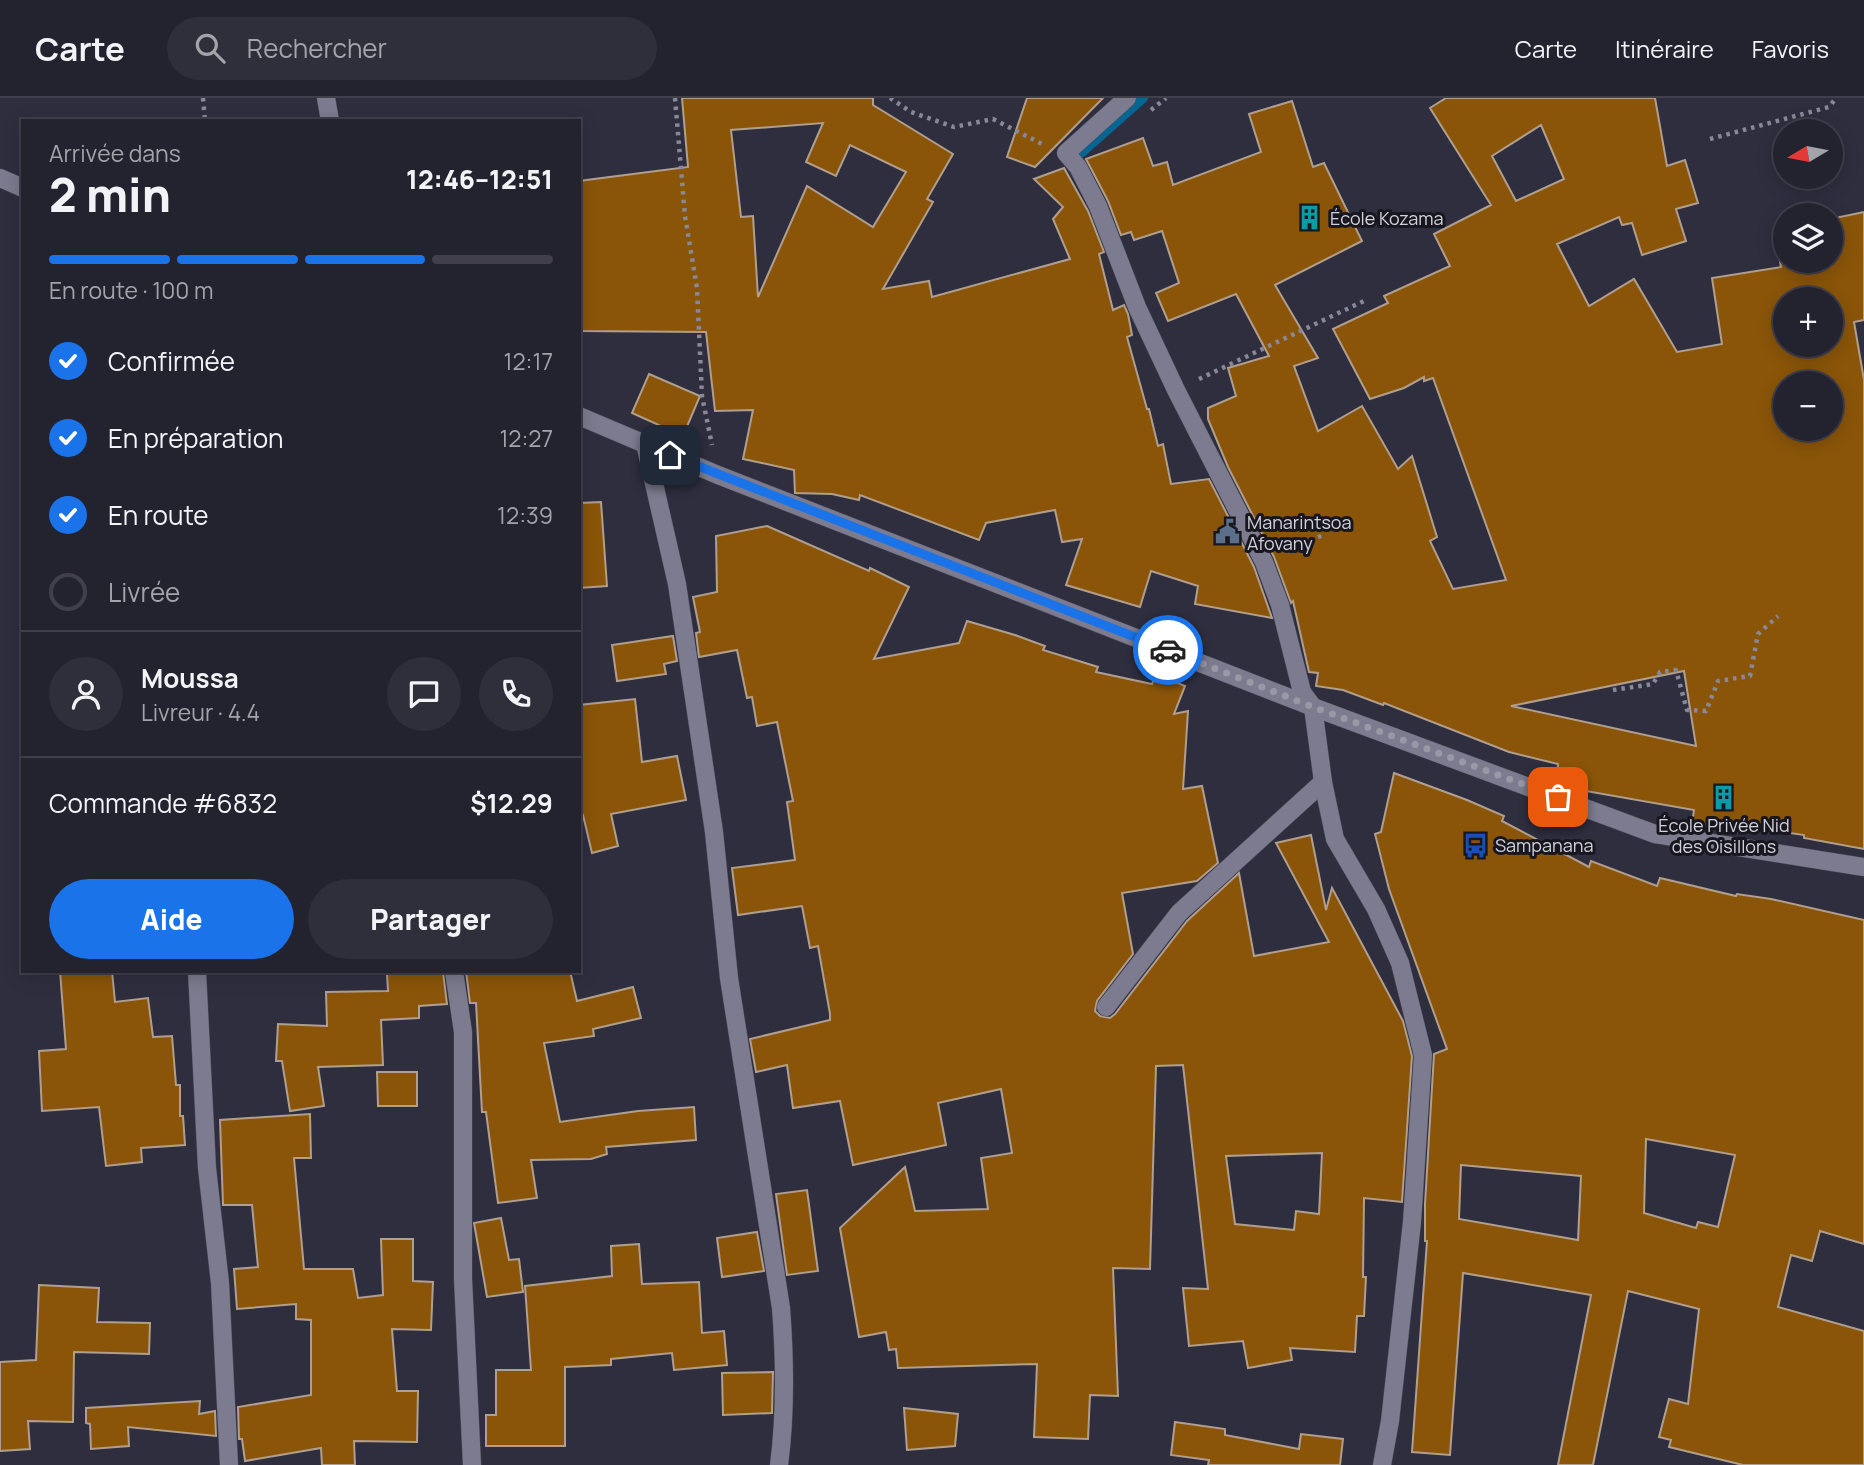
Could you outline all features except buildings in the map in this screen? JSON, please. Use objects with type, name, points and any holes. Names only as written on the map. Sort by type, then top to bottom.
[{"type":"street","points":[[326,98],[330,119]]},
{"type":"street","points":[[1127,98],[1066,153],[1078,166],[1098,206],[1137,307],[1264,562],[1280,605],[1302,692],[1313,707],[1323,782],[1335,839],[1376,909],[1400,963],[1423,1055],[1412,1222],[1390,1421],[1382,1465]]},
{"type":"street","points":[[0,178],[21,187]]},
{"type":"street","points":[[581,417],[718,475],[1313,707],[1655,834],[1864,867]]},
{"type":"street","points":[[645,444],[677,584],[714,832],[729,978],[781,1307],[785,1355],[784,1428],[779,1465]]},
{"type":"street","points":[[1106,1007],[1179,913],[1323,782]]},
{"type":"street","points":[[197,973],[206,1168],[220,1283],[229,1465]]},
{"type":"street","points":[[454,973],[463,1032],[463,1279],[472,1465]]},
{"type":"path","points":[[203,98],[205,119]]},
{"type":"path","points":[[675,98],[685,216],[697,288],[702,396],[718,475]]},
{"type":"path","points":[[890,98],[911,112],[954,127],[993,119],[1030,139],[1066,153]]},
{"type":"path","points":[[1710,139],[1829,107],[1836,98]]},
{"type":"path","points":[[1176,390],[1366,300]]},
{"type":"path","points":[[1264,562],[1325,534]]},
{"type":"path","points":[[1613,690],[1653,684],[1660,671],[1676,670],[1687,710],[1706,711],[1718,681],[1750,676],[1758,634],[1778,615]]},
{"type":"waterway","points":[[1082,152],[1143,98]]},
{"type":"way so far","points":[[1168,650],[1313,707],[1558,797]]},
{"type":"place","name":"École Kozama","points":[[1310,218]]},
{"type":"place","name":"Manarintsoa Afovany","points":[[1227,532]]},
{"type":"place","name":"École Privée Nid des Oisillons","points":[[1724,798]]},
{"type":"place","name":"Sampanana","points":[[1475,845]]},
{"type":"route","points":[[670,455],[1168,650]]}]
